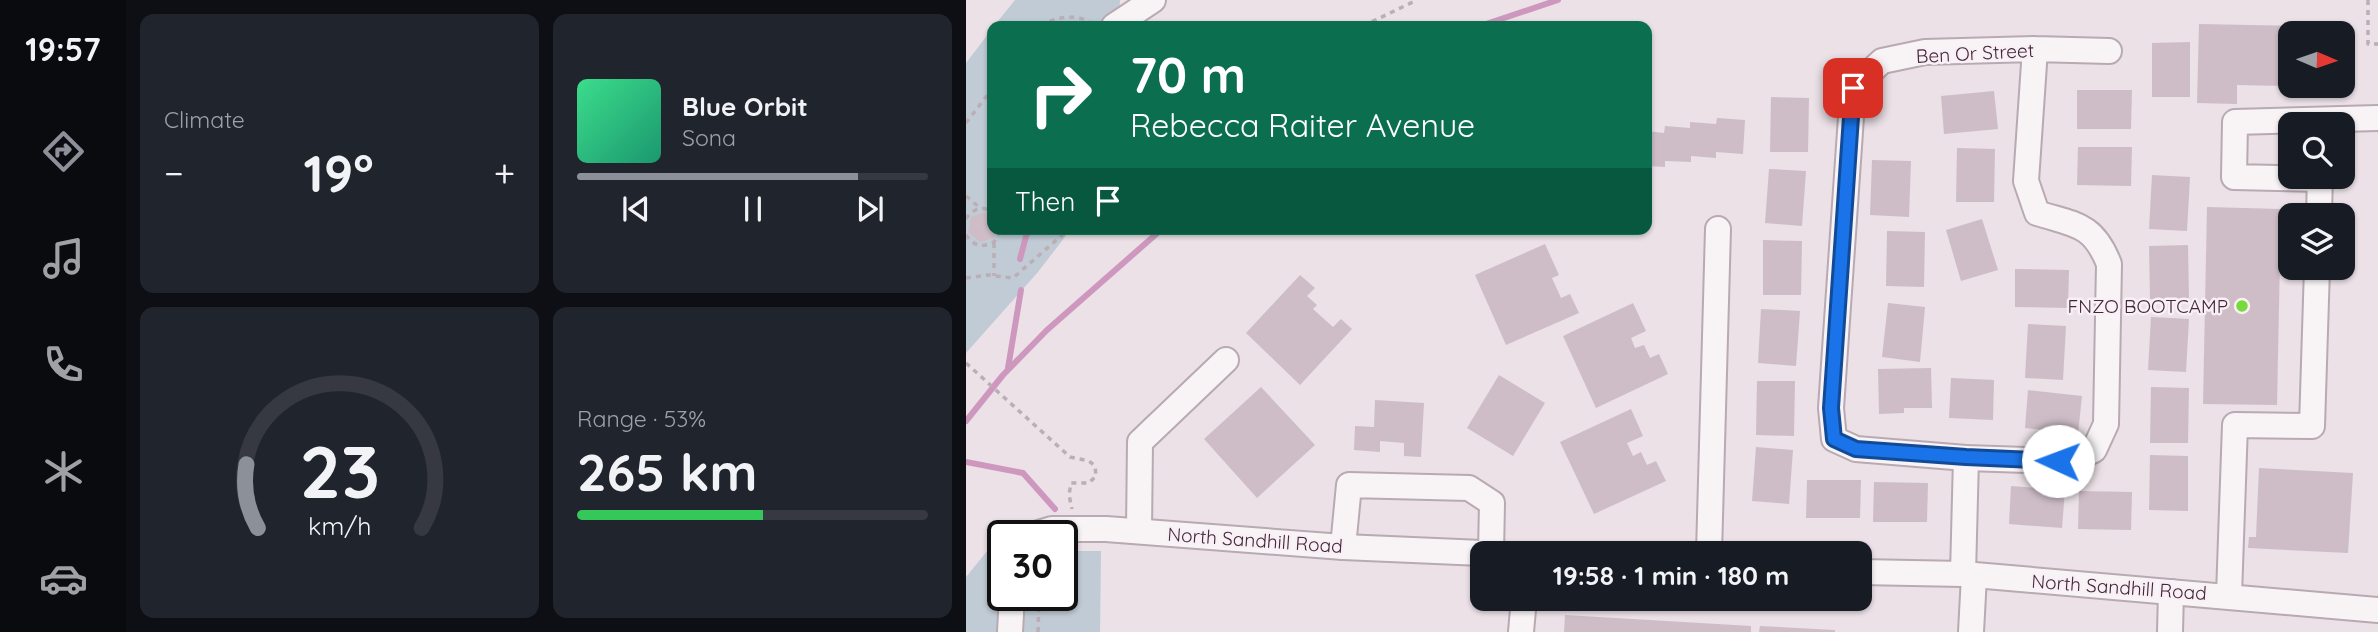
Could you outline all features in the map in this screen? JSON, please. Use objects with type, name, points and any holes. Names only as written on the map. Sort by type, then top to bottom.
[{"type":"street","points":[[1122,21],[1153,0]]},
{"type":"street","points":[[1971,632],[1966,457],[2058,461],[2077,458],[2094,450],[2106,424],[2109,264],[2102,246],[2087,228],[2037,213],[2026,181],[2035,49]]},
{"type":"street","name":"Ben Or Street","points":[[1966,457],[1856,449],[1834,439],[1831,408],[1853,88],[1882,61],[1925,52],[2035,49],[2109,51]]},
{"type":"street","points":[[2355,120],[2378,118]]},
{"type":"street","points":[[2278,122],[2235,122],[2234,177],[2278,178]]},
{"type":"street","points":[[1709,541],[1718,229]]},
{"type":"street","points":[[2229,595],[2235,425],[2312,426],[2317,280]]},
{"type":"street","points":[[1139,531],[1140,442],[1226,360]]},
{"type":"street","points":[[1343,547],[1349,485],[1469,488],[1492,503],[1491,541]]},
{"type":"street","name":"North Sandhill Road","points":[[1078,528],[1343,547],[1470,552]]},
{"type":"street","name":"North Sandhill Road","points":[[1872,572],[1969,575],[2229,595],[2378,610]]},
{"type":"street","points":[[2170,632],[2171,592]]},
{"type":"street","points":[[1010,632],[1011,611]]},
{"type":"street","points":[[1521,632],[1523,611]]},
{"type":"path","points":[[1373,21],[1417,0]]},
{"type":"path","points":[[2368,0],[2368,44],[2378,44]]},
{"type":"path","points":[[1054,21],[1075,17],[1089,21]]},
{"type":"path","points":[[966,123],[987,96]]},
{"type":"path","points":[[966,196],[980,208],[987,210]]},
{"type":"path","points":[[966,219],[974,210],[980,208]]},
{"type":"path","points":[[966,235],[977,245],[989,245],[999,235]]},
{"type":"path","points":[[966,278],[1013,278],[1062,235]]},
{"type":"path","points":[[994,242],[994,276]]},
{"type":"path","points":[[966,363],[1070,457],[1092,463],[1097,476],[1089,483],[1071,483],[1069,495],[1072,520]]},
{"type":"path","points":[[1038,632],[1039,611]]},
{"type":"shaded area","points":[[1015,0],[1120,0],[1119,21],[998,21]]},
{"type":"shaded area","points":[[987,36],[987,235],[1066,235],[1038,272],[966,353],[966,63]]},
{"type":"shaded area","points":[[987,551],[987,611],[1078,611],[1078,551],[1101,551],[1100,632],[966,632],[966,577]]},
{"type":"building","points":[[2199,24],[2278,26],[2278,86],[2237,85],[2237,104],[2197,103]]},
{"type":"building","points":[[2190,42],[2190,97],[2152,97],[2152,43]]},
{"type":"building","points":[[2077,90],[2132,90],[2131,129],[2077,129]]},
{"type":"building","points":[[1994,91],[1998,129],[1944,134],[1941,96]]},
{"type":"building","points":[[1771,97],[1809,98],[1808,152],[1770,152]]},
{"type":"building","points":[[1717,118],[1745,120],[1743,154],[1716,152],[1716,158],[1691,156],[1691,162],[1665,161],[1665,167],[1652,166],[1652,132],[1664,133],[1665,126],[1690,128],[1690,122],[1716,124]]},
{"type":"building","points":[[2078,147],[2132,147],[2131,186],[2077,185]]},
{"type":"building","points":[[1957,148],[1995,149],[1994,202],[1956,202]]},
{"type":"building","points":[[1872,160],[1911,161],[1909,217],[1870,215]]},
{"type":"building","points":[[1769,169],[1806,171],[1802,226],[1765,223]]},
{"type":"building","points":[[2152,175],[2190,177],[2187,231],[2149,229]]},
{"type":"building","name":"FNZO BOOTCAMP","points":[[2207,207],[2278,209],[2277,405],[2203,404]]},
{"type":"building","points":[[987,213],[987,235],[995,235],[994,238],[980,242],[968,232],[971,217]]},
{"type":"building","points":[[1982,219],[1998,270],[1961,281],[1946,230]]},
{"type":"building","points":[[1887,231],[1925,232],[1924,287],[1886,286]]},
{"type":"building","points":[[1763,240],[1802,241],[1801,295],[1763,295]]},
{"type":"building","points":[[1545,244],[1559,275],[1552,278],[1561,298],[1570,294],[1579,313],[1506,345],[1475,275]]},
{"type":"building","points":[[2188,245],[2189,298],[2150,299],[2149,246]]},
{"type":"building","points":[[2015,269],[2069,270],[2068,308],[2015,307]]},
{"type":"building","points":[[1300,275],[1315,288],[1307,296],[1317,305],[1313,309],[1333,327],[1341,319],[1352,329],[1300,385],[1246,333]]},
{"type":"building","points":[[1633,303],[1646,331],[1631,338],[1635,348],[1644,345],[1650,358],[1659,354],[1668,374],[1596,408],[1563,336]]},
{"type":"building","points":[[1888,303],[1925,307],[1920,362],[1882,357]]},
{"type":"building","points":[[1761,309],[1800,311],[1796,366],[1758,363]]},
{"type":"building","points":[[2151,317],[2189,319],[2186,372],[2148,370]]},
{"type":"building","points":[[2028,324],[2066,326],[2063,380],[2025,378]]},
{"type":"building","points":[[1931,368],[1932,408],[1904,408],[1904,413],[1879,414],[1878,369]]},
{"type":"building","points":[[1499,375],[1545,403],[1513,456],[1467,428]]},
{"type":"building","points":[[1951,378],[1994,380],[1993,420],[1949,418]]},
{"type":"building","points":[[1757,381],[1795,381],[1794,436],[1756,435]]},
{"type":"building","points":[[1261,387],[1315,445],[1257,498],[1204,439]]},
{"type":"building","points":[[2151,387],[2189,388],[2188,443],[2150,443]]},
{"type":"building","points":[[2028,390],[2082,396],[2078,434],[2025,428]]},
{"type":"building","points":[[1375,400],[1424,403],[1421,457],[1404,456],[1404,443],[1380,441],[1380,452],[1354,450],[1355,426],[1374,427]]},
{"type":"building","points":[[1631,409],[1643,436],[1627,443],[1633,456],[1641,452],[1647,465],[1656,461],[1666,481],[1594,514],[1560,442]]},
{"type":"building","points":[[1756,447],[1793,450],[1789,504],[1752,501]]},
{"type":"building","points":[[2150,455],[2188,456],[2188,511],[2149,510]]},
{"type":"building","points":[[2259,468],[2353,473],[2348,553],[2248,548],[2249,537],[2256,537]]},
{"type":"building","points":[[1807,480],[1861,480],[1860,518],[1806,518]]},
{"type":"building","points":[[1874,482],[1928,483],[1927,522],[1873,522]]},
{"type":"building","points":[[2011,486],[2065,490],[2062,528],[2009,524]]},
{"type":"building","points":[[2079,491],[2132,492],[2131,530],[2078,529]]},
{"type":"building","points":[[1565,615],[1751,626],[1751,632],[1564,632]]},
{"type":"building","points":[[1760,626],[1835,630],[1835,632],[1759,632]]},
{"type":"waterway","points":[[1495,21],[1558,0]]},
{"type":"waterway","points":[[1020,259],[1026,235]]},
{"type":"waterway","points":[[966,421],[1003,375],[1047,330],[1155,235]]},
{"type":"waterway","points":[[1008,368],[1021,290]]},
{"type":"waterway","points":[[966,462],[1023,473],[1055,509]]},
{"type":"place","name":"FNZO BOOTCAMP","points":[[2242,306]]},
{"type":"route","points":[[1853,88],[1831,408],[1834,439],[1856,449],[2058,461]]}]
